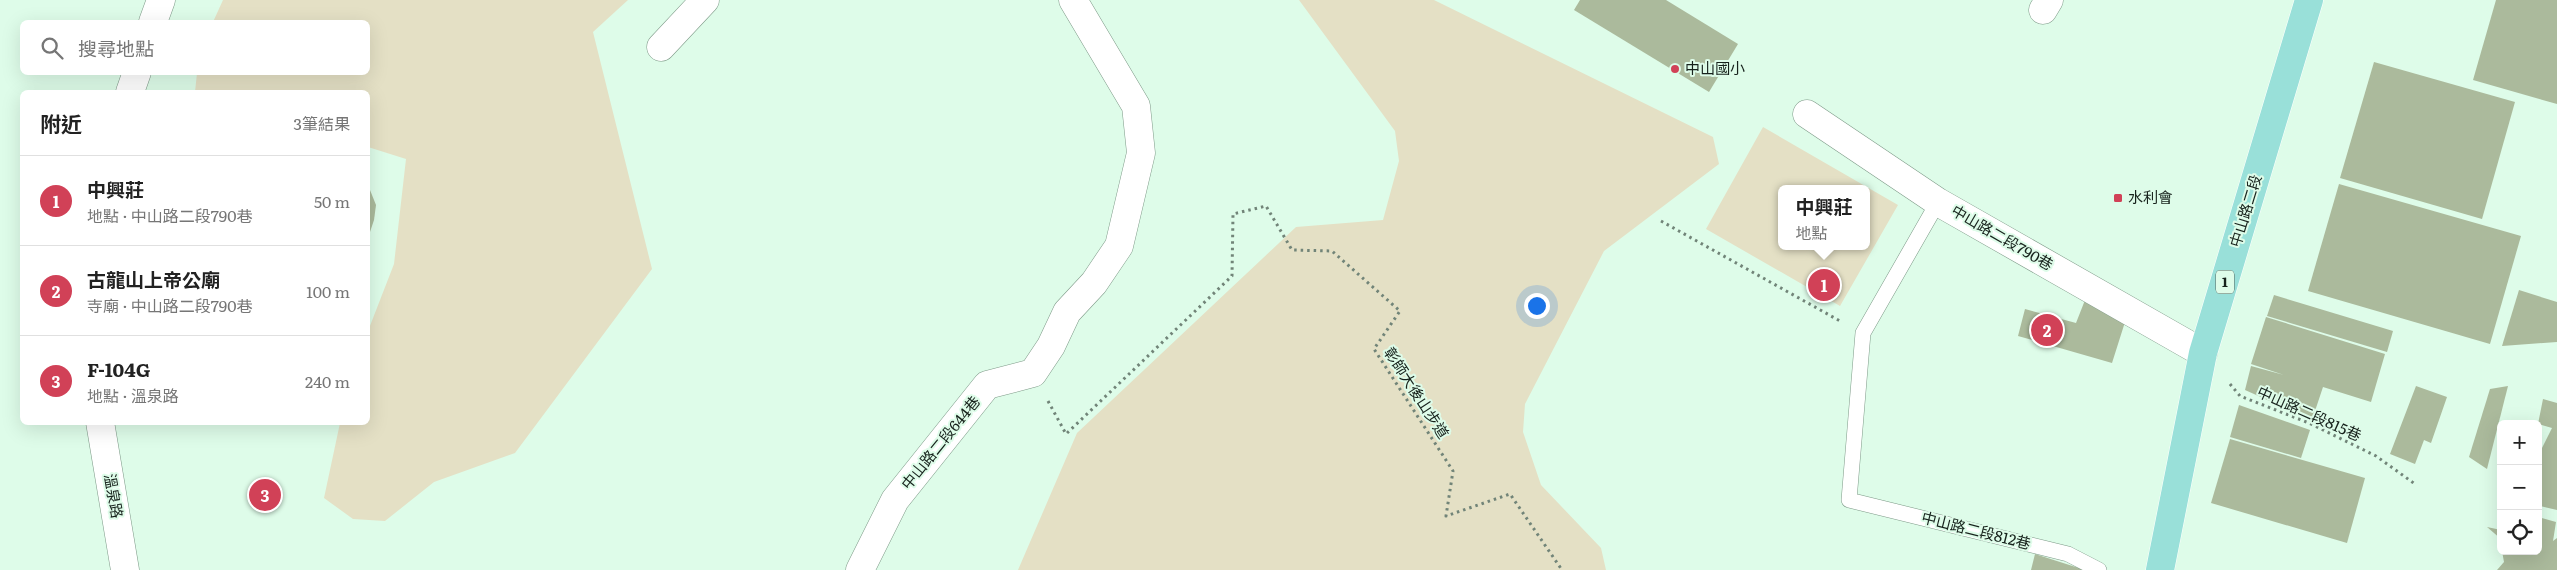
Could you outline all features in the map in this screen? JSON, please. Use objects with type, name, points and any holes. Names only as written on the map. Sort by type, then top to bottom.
[{"type":"main road","name":"中山路二段","points":[[2160,570],[2203,353],[2310,0]]},
{"type":"street","points":[[154,20],[160,0]]},
{"type":"street","points":[[661,47],[705,0]]},
{"type":"street","points":[[1033,374],[1051,346],[1067,312],[1094,283],[1120,246],[1141,152],[1136,106],[1094,32],[1073,0]]},
{"type":"street","points":[[131,90],[135,75]]},
{"type":"street","name":"中山路二段790巷","points":[[1807,114],[1938,202],[2203,353]]},
{"type":"street","name":"中山路二段644巷","points":[[860,570],[895,500],[987,385],[1033,374]]},
{"type":"street","name":"溫泉路","points":[[101,425],[125,570]]},
{"type":"lane","points":[[1863,333],[1938,202]]},
{"type":"lane","name":"中山路二段812巷","points":[[1863,333],[1849,500],[2068,554],[2099,570]]},
{"type":"path","name":"彰師大後山步道","points":[[1033,374],[1066,434],[1232,276],[1233,214],[1266,206],[1292,250],[1332,251],[1400,311],[1374,349],[1453,471],[1446,516],[1510,494],[1562,570]]},
{"type":"path","points":[[1661,221],[1863,333]]},
{"type":"path","name":"中山路二段815巷","points":[[2203,353],[2240,396],[2309,422],[2376,456],[2415,484]]},
{"type":"shaded area","points":[[223,0],[628,0],[593,32],[652,269],[515,453],[434,482],[385,521],[353,519],[324,498],[340,425],[370,425],[370,326],[394,264],[406,159],[370,148],[370,90],[195,90],[197,75],[370,75],[370,20],[214,20]]},
{"type":"shaded area","points":[[1299,0],[1434,0],[1713,137],[1719,164],[1604,251],[1525,404],[1523,432],[1541,485],[1601,548],[1606,570],[1018,570],[1077,433],[1296,227],[1383,220],[1399,161],[1395,131]]},
{"type":"shaded area","points":[[1763,127],[1863,185],[1778,185],[1778,250],[1870,250],[1870,189],[1898,205],[1840,306],[1706,229]]},
{"type":"building","points":[[1580,0],[1666,0],[1738,44],[1709,92],[1574,10]]},
{"type":"building","points":[[2496,0],[2557,0],[2557,104],[2473,80]]},
{"type":"building","points":[[2374,62],[2515,102],[2482,219],[2340,178]]},
{"type":"building","points":[[2339,184],[2521,236],[2490,344],[2308,291]]},
{"type":"building","points":[[370,190],[376,205],[370,232]]},
{"type":"building","points":[[2519,290],[2557,302],[2557,342],[2502,346]]},
{"type":"building","points":[[2087,295],[2125,322],[2112,363],[2018,336],[2025,309],[2076,323]]},
{"type":"building","points":[[2274,295],[2393,331],[2387,352],[2267,316]]},
{"type":"building","points":[[2266,317],[2385,354],[2371,402],[2323,387],[2312,420],[2245,390],[2251,366],[2284,375],[2251,364]]},
{"type":"building","points":[[2416,386],[2447,397],[2431,443],[2424,440],[2415,464],[2390,454]]},
{"type":"building","points":[[2508,386],[2499,420],[2497,420],[2497,429],[2487,469],[2469,457],[2490,389]]},
{"type":"building","points":[[2543,399],[2557,403],[2557,510],[2542,506],[2542,448],[2552,428],[2542,425],[2542,420],[2539,420]]},
{"type":"building","points":[[2239,405],[2310,430],[2301,458],[2230,437]]},
{"type":"building","points":[[2230,439],[2365,478],[2347,543],[2211,503]]},
{"type":"building","points":[[2542,518],[2556,522],[2553,541],[2557,538],[2557,570],[2497,570],[2504,562],[2503,555],[2542,555]]},
{"type":"building","points":[[2487,527],[2497,529],[2497,536]]},
{"type":"building","points":[[2035,554],[2085,570],[2031,570]]},
{"type":"place","name":"中山國小","points":[[1675,69]]},
{"type":"place","name":"水利會","points":[[2118,198]]},
{"type":"place","name":"中興莊","points":[[1824,285]]},
{"type":"place","name":"古龍山上帝公廟","points":[[2047,330]]},
{"type":"place","name":"F-104G","points":[[265,495]]}]
